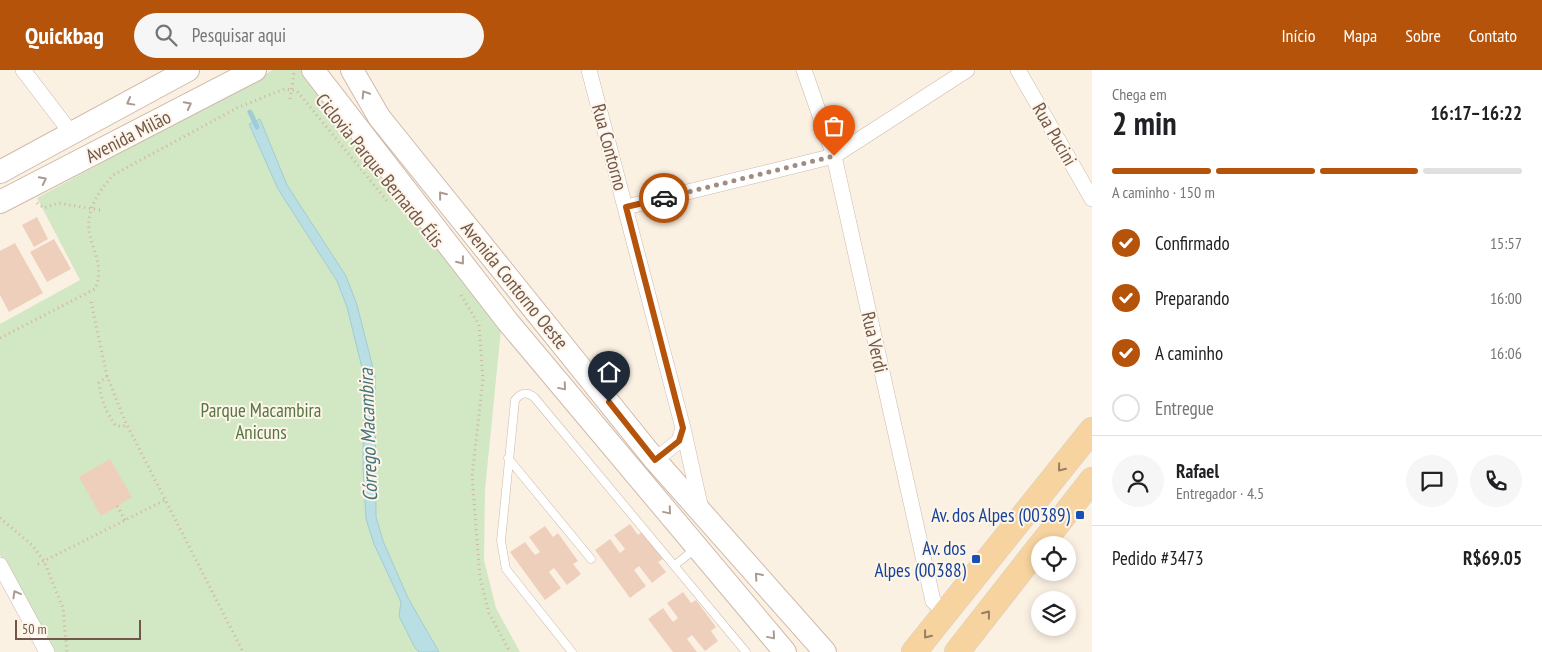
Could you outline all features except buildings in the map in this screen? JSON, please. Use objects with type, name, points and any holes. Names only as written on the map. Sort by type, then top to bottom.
[{"type":"main road","name":"Avenida Milão","points":[[0,172],[188,70]]},
{"type":"main road","name":"Avenida Milão","points":[[0,202],[256,70]]},
{"type":"main road","name":"Avenida Contorno Oeste","points":[[313,70],[508,322],[785,652]]},
{"type":"main road","name":"Avenida Contorno Oeste","points":[[352,70],[380,117],[655,460],[825,652]]},
{"type":"main road","points":[[508,322],[528,302]]},
{"type":"main road","points":[[914,652],[1092,430]]},
{"type":"main road","points":[[1048,536],[1092,480]]},
{"type":"main road","points":[[957,652],[1031,557]]},
{"type":"street","points":[[23,70],[72,134]]},
{"type":"street","name":"Rua Contorno","points":[[589,70],[683,428],[701,510]]},
{"type":"street","name":"Rua Verdi","points":[[804,70],[834,156],[933,601],[945,613]]},
{"type":"street","points":[[626,207],[834,156],[967,70]]},
{"type":"street","name":"Rua Pucini","points":[[1018,70],[1092,199]]},
{"type":"street","points":[[655,460],[679,441],[683,428]]},
{"type":"street","points":[[0,565],[47,652]]},
{"type":"lane","points":[[572,652],[506,569],[501,541],[508,458],[515,400],[523,393],[529,393],[746,652]]},
{"type":"lane","points":[[508,458],[591,559]]},
{"type":"lane","points":[[675,565],[697,546]]},
{"type":"path","points":[[290,99],[290,90],[295,70]]},
{"type":"path","name":"Ciclovia Parque Bernardo Élis","points":[[0,338],[95,289],[100,278],[88,222],[91,209],[99,191],[113,175],[268,94],[284,89],[297,91],[312,106],[390,204]]},
{"type":"path","points":[[20,192],[44,208],[58,204],[100,210]]},
{"type":"path","points":[[457,289],[479,325],[484,379],[472,476],[480,577],[489,613],[510,652]]},
{"type":"path","points":[[91,302],[106,376],[127,426],[243,652]]},
{"type":"path","points":[[106,376],[100,383],[100,396],[107,413],[116,426],[127,426]]},
{"type":"path","points":[[38,564],[165,500]]},
{"type":"path","points":[[117,506],[125,520]]},
{"type":"path","points":[[0,518],[32,544],[44,561],[63,608],[67,652]]},
{"type":"green space","name":"Parque Macambira Anicuns","points":[[273,70],[301,70],[501,329],[485,490],[484,560],[496,608],[520,652],[53,652],[0,555],[0,324],[80,280],[37,198]]},
{"type":"water","points":[[260,119],[287,185],[346,276],[357,305],[375,376],[376,517],[383,541],[408,598],[439,652],[419,652],[415,648],[399,616],[401,602],[374,544],[366,519],[363,467],[364,376],[347,307],[337,281],[278,189],[249,124]]},
{"type":"waterway","name":"Córrego Macambira","points":[[250,112],[257,127]]},
{"type":"way so far","points":[[664,198],[834,156]]},
{"type":"place","name":"Av. dos Alpes (00389)","points":[[1080,515]]},
{"type":"place","name":"Av. dos Alpes (00388)","points":[[976,559]]},
{"type":"route","points":[[609,402],[655,460],[679,441],[683,428],[626,207],[664,198]]}]
